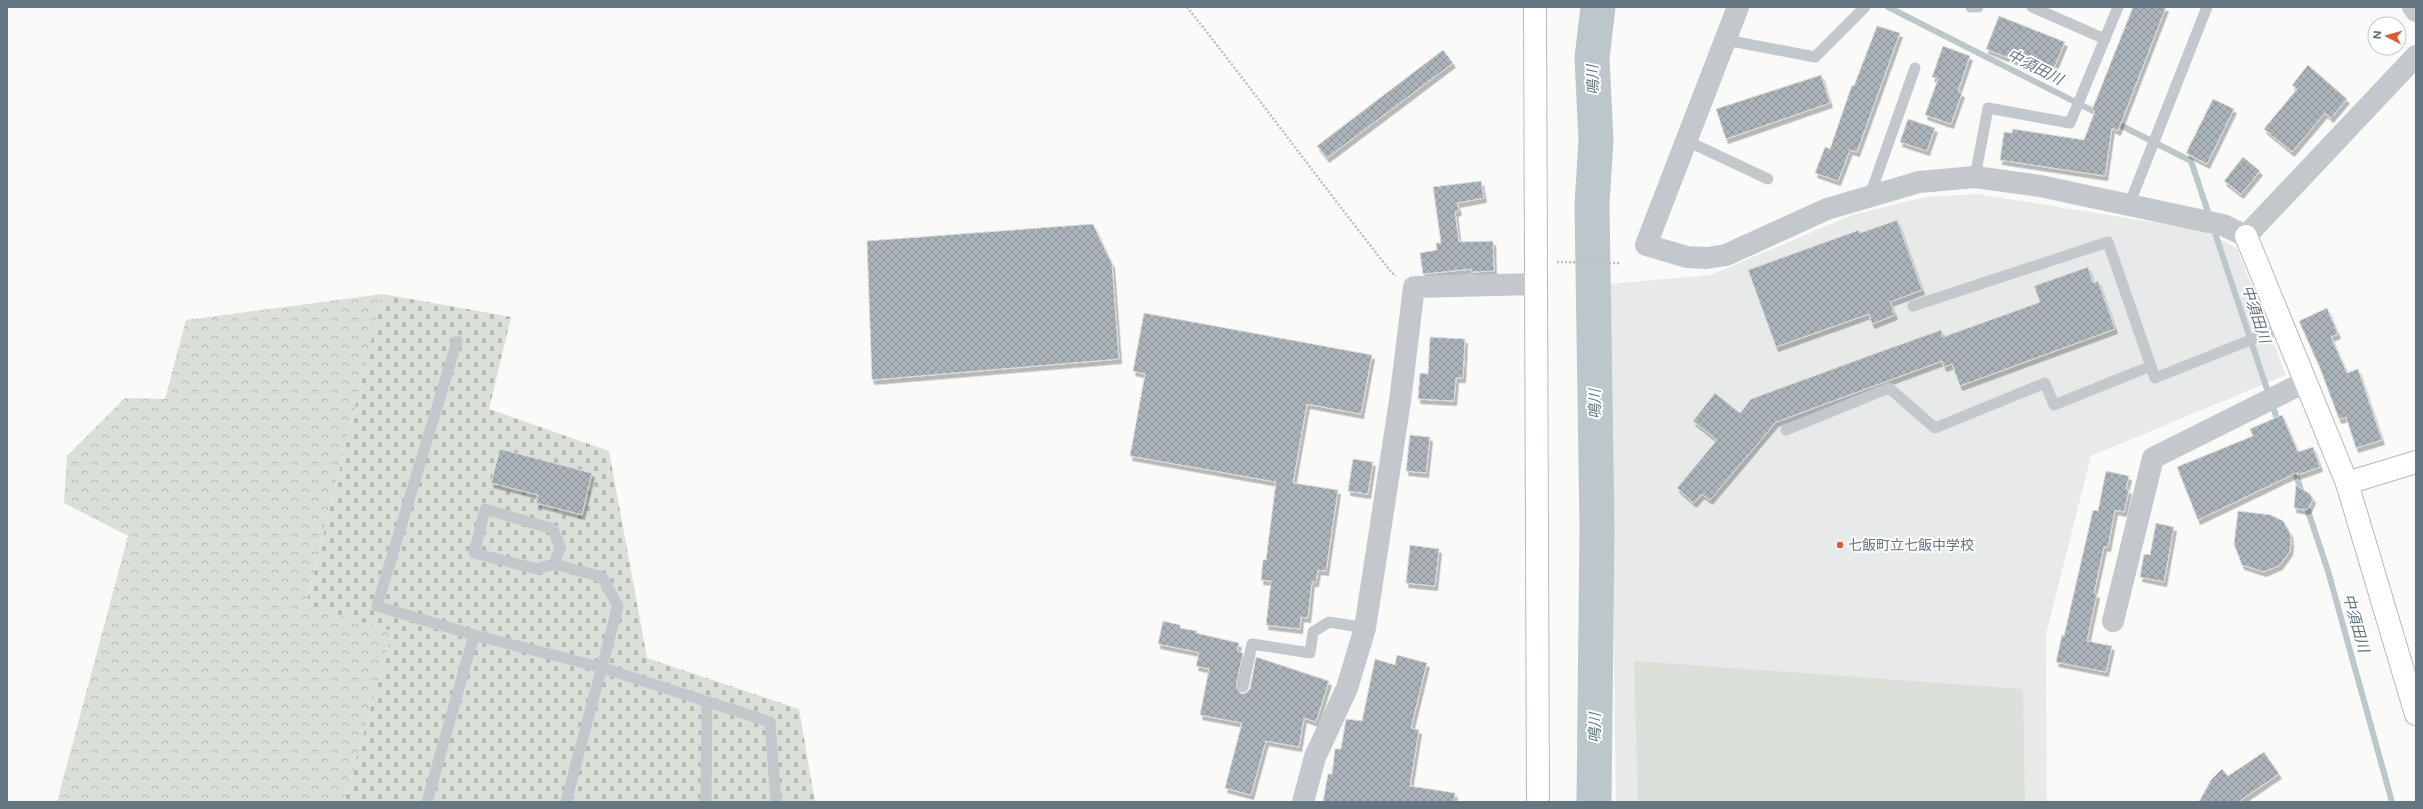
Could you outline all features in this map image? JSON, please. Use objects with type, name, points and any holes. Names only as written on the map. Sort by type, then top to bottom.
[{"type":"street","points":[[1536,7],[1538,802]]},
{"type":"street","points":[[1738,7],[1646,245],[1687,257],[1707,258],[1726,255],[1827,209],[1870,195],[1919,182],[1976,177],[2040,186],[2128,204],[2223,225],[2246,236],[2347,483],[2416,714]]},
{"type":"street","points":[[2412,7],[2416,11]]},
{"type":"street","points":[[2246,236],[2416,56]]},
{"type":"street","points":[[1303,802],[1315,757],[1347,688],[1365,628],[1400,402],[1414,287],[1536,284]]},
{"type":"street","points":[[2113,621],[2153,458],[2305,382]]},
{"type":"street","points":[[2347,483],[2416,462]]},
{"type":"lane","points":[[1726,40],[1815,57],[1865,7]]},
{"type":"lane","points":[[1971,7],[1978,7]]},
{"type":"lane","points":[[2032,7],[2105,39]]},
{"type":"lane","points":[[1976,177],[1988,108],[2070,123],[2118,7]]},
{"type":"lane","points":[[2128,204],[2207,7]]},
{"type":"lane","points":[[1870,195],[1915,68]]},
{"type":"lane","points":[[1686,141],[1768,179]]},
{"type":"lane","points":[[1913,306],[2108,242],[2155,378],[2283,327]]},
{"type":"lane","points":[[457,341],[377,606],[474,635],[600,667],[770,722],[776,802]]},
{"type":"lane","points":[[1786,430],[1889,388],[1935,428],[2045,382],[2054,405],[2151,366]]},
{"type":"lane","points":[[554,564],[560,547],[553,529],[485,509],[474,553],[537,569],[554,564],[602,577],[618,606],[600,667],[566,802]]},
{"type":"lane","points":[[1243,687],[1252,644],[1310,654],[1312,632],[1329,622],[1365,628]]},
{"type":"lane","points":[[427,802],[474,635]]},
{"type":"lane","points":[[706,802],[707,702]]},
{"type":"path","points":[[1187,7],[1253,89],[1392,273],[1414,287]]},
{"type":"path","points":[[1557,256],[1558,262],[1621,263]]},
{"type":"shaded area","name":"七飯町立七飯中学校","points":[[1977,194],[2202,230],[2237,248],[2286,375],[2091,456],[2046,634],[2047,802],[1616,802],[1608,284],[1711,275],[1852,215],[1925,197]]},
{"type":"green space","points":[[383,294],[306,604],[393,631],[345,798],[353,802],[57,802],[128,536],[64,503],[67,456],[125,398],[165,399],[186,320]]},
{"type":"green space","points":[[383,294],[511,317],[489,409],[609,451],[647,658],[799,709],[815,802],[353,802],[345,798],[393,631],[306,605]]},
{"type":"green space","points":[[1634,661],[2023,689],[2025,802],[1638,802]]},
{"type":"building","points":[[2133,7],[2166,7],[2118,131],[2112,128],[2105,176],[2000,160],[2004,132],[2012,133],[2013,129],[2084,140],[2095,111],[2092,110]]},
{"type":"building","points":[[1999,16],[2065,42],[2051,75],[1986,49]]},
{"type":"building","points":[[1877,26],[1900,33],[1857,152],[1850,150],[1838,181],[1815,173],[1825,147],[1830,149],[1852,85],[1854,86]]},
{"type":"building","points":[[1943,46],[1970,56],[1958,91],[1962,93],[1951,124],[1925,115],[1938,79],[1932,77]]},
{"type":"building","points":[[1443,50],[1453,63],[1327,158],[1317,146]]},
{"type":"building","points":[[2308,65],[2347,99],[2331,118],[2325,113],[2292,152],[2264,129],[2297,89],[2292,85]]},
{"type":"building","points":[[1821,75],[1830,103],[1726,139],[1716,109]]},
{"type":"building","points":[[2213,99],[2234,109],[2207,164],[2186,153]]},
{"type":"building","points":[[1908,119],[1935,128],[1927,151],[1900,142]]},
{"type":"building","points":[[2243,157],[2260,171],[2241,194],[2224,181]]},
{"type":"building","points":[[1481,181],[1484,198],[1457,203],[1459,211],[1455,212],[1459,242],[1493,241],[1494,271],[1471,272],[1471,269],[1423,274],[1420,253],[1437,250],[1436,243],[1441,243],[1433,187]]},
{"type":"building","points":[[1897,220],[1922,290],[1890,302],[1895,315],[1872,324],[1869,314],[1776,347],[1748,270],[1859,230],[1860,233]]},
{"type":"building","points":[[1093,224],[1112,264],[1119,359],[872,380],[867,241]]},
{"type":"building","points":[[2088,267],[2093,283],[2098,281],[2115,329],[1960,386],[1952,364],[1944,367],[1942,361],[1776,422],[1710,500],[1702,494],[1694,503],[1677,488],[1717,440],[1693,421],[1715,393],[1740,413],[1751,399],[1941,330],[1943,337],[2040,302],[2034,286]]},
{"type":"building","points":[[2327,308],[2338,334],[2331,337],[2347,373],[2358,369],[2382,440],[2356,448],[2346,417],[2339,419],[2320,368],[2299,321]]},
{"type":"building","points":[[1144,313],[1372,355],[1361,414],[1307,404],[1293,483],[1338,490],[1326,571],[1318,570],[1316,582],[1312,582],[1308,618],[1301,617],[1300,629],[1266,625],[1271,581],[1261,580],[1263,560],[1266,560],[1276,482],[1130,456],[1145,374],[1133,371]]},
{"type":"building","points":[[1430,337],[1465,339],[1463,378],[1456,378],[1454,401],[1418,399],[1420,373],[1428,374]]},
{"type":"building","points":[[2282,415],[2298,452],[2313,447],[2320,467],[2297,475],[2298,472],[2198,520],[2177,467],[2253,436],[2250,429]]},
{"type":"building","points":[[1410,435],[1430,437],[1426,473],[1406,471]]},
{"type":"building","points":[[500,449],[592,473],[582,515],[536,503],[538,495],[491,483]]},
{"type":"building","points":[[1353,459],[1373,462],[1368,494],[1348,491]]},
{"type":"building","points":[[2106,471],[2129,476],[2126,489],[2129,490],[2124,512],[2115,510],[2108,547],[2104,547],[2094,593],[2097,594],[2087,641],[2112,646],[2106,672],[2056,662],[2062,635],[2064,636],[2093,510],[2098,511]]},
{"type":"building","points":[[2296,485],[2310,494],[2313,499],[2309,508],[2305,510],[2294,508]]},
{"type":"building","points":[[2238,511],[2271,515],[2283,521],[2290,533],[2291,542],[2290,551],[2280,565],[2264,572],[2242,565],[2234,544]]},
{"type":"building","points":[[2156,523],[2174,527],[2164,582],[2140,577],[2144,554],[2150,555]]},
{"type":"building","points":[[1410,545],[1439,549],[1435,586],[1406,583]]},
{"type":"building","points":[[1163,621],[1180,625],[1180,628],[1197,631],[1196,633],[1239,643],[1237,651],[1243,653],[1236,686],[1241,694],[1246,693],[1250,689],[1256,657],[1329,681],[1316,722],[1304,718],[1299,747],[1266,741],[1251,795],[1225,788],[1242,723],[1200,715],[1209,669],[1196,666],[1199,653],[1197,652],[1158,644]]},
{"type":"building","points":[[1397,655],[1427,663],[1411,728],[1419,730],[1410,786],[1455,793],[1454,802],[1323,802],[1328,774],[1332,774],[1335,749],[1341,749],[1346,719],[1362,721],[1375,659],[1395,665]]},
{"type":"building","points":[[2264,752],[2279,774],[2238,802],[2199,802],[2211,780],[2222,769],[2228,776]]},
{"type":"waterway","name":"鳴川","points":[[1594,802],[1597,529],[1592,204],[1596,140],[1592,58],[1598,7]]},
{"type":"waterway","name":"中須田川","points":[[1888,7],[2101,115]]},
{"type":"waterway","name":"中須田川","points":[[2114,122],[2191,161],[2210,218]]},
{"type":"waterway","name":"中須田川","points":[[2213,227],[2279,425]]},
{"type":"waterway","name":"中須田川","points":[[2293,466],[2328,571],[2392,802]]},
{"type":"place","name":"七飯町立七飯中学校","points":[[1840,545]]}]
